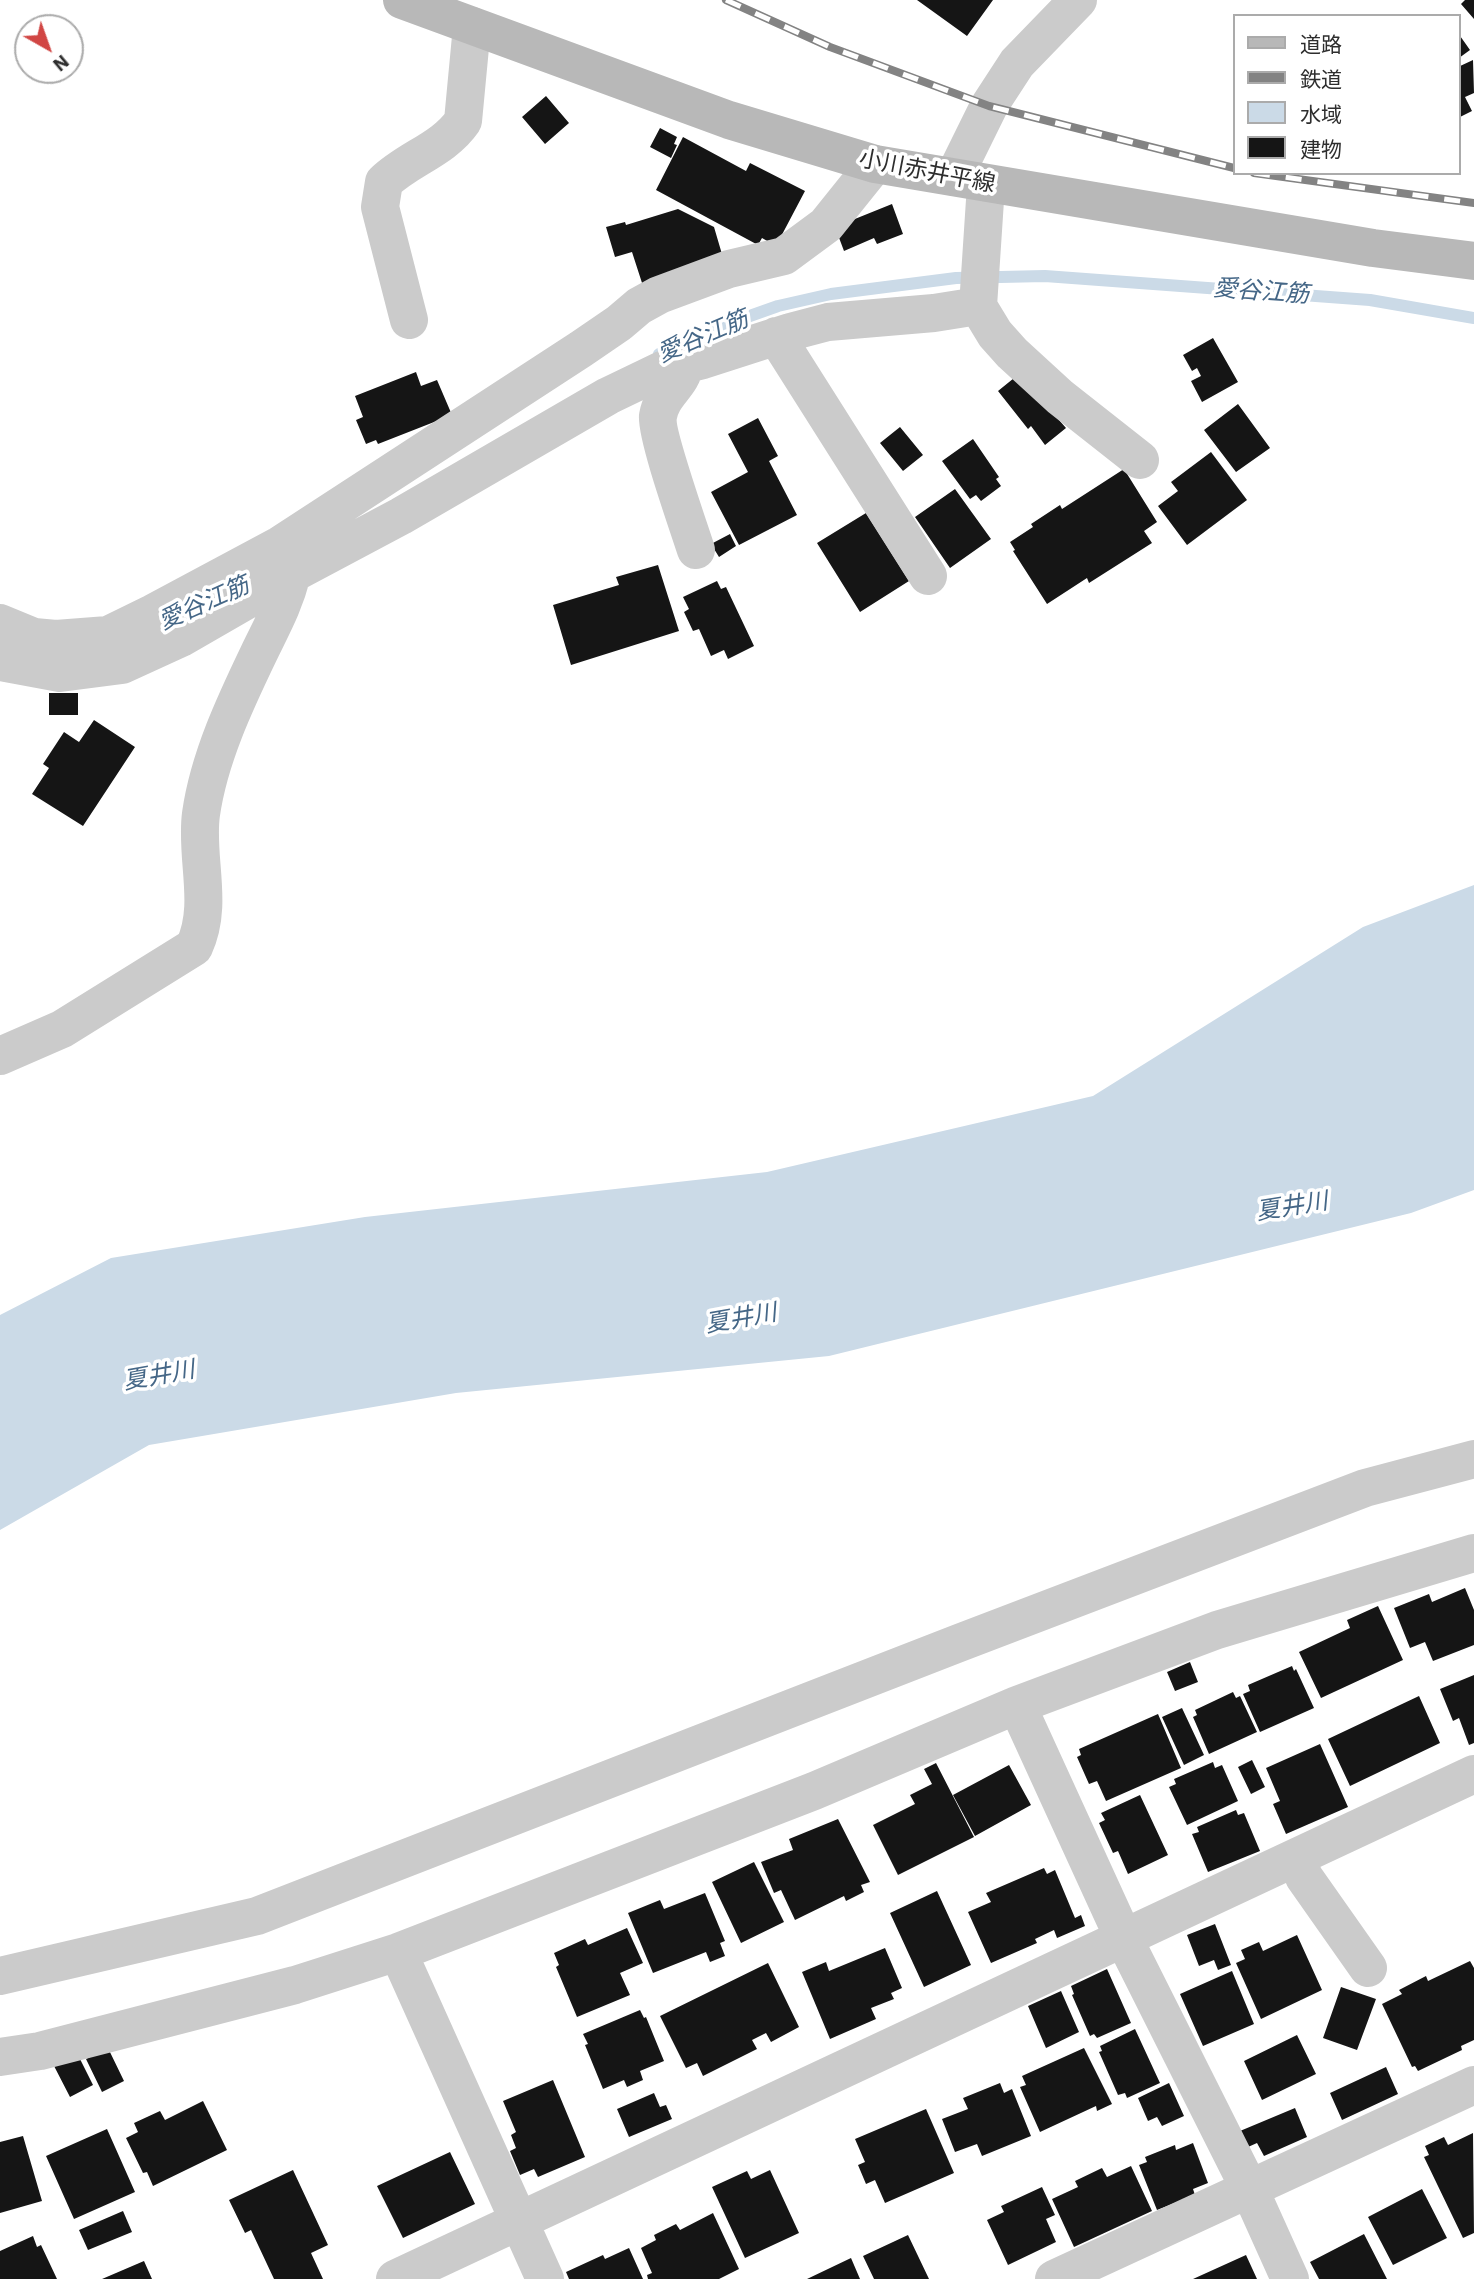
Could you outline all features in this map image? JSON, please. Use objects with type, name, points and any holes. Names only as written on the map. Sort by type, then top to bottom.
[{"type":"main road","name":"小川赤井平線","points":[[402,0],[729,120],[875,164],[1373,248],[1474,261]]},
{"type":"street","points":[[1078,0],[1017,63],[989,106],[970,181],[978,306],[995,334],[1012,353],[1060,397],[1140,460]]},
{"type":"street","points":[[409,320],[380,207],[384,182],[402,166],[437,148],[455,133],[463,121],[472,26]]},
{"type":"street","points":[[0,624],[34,637],[75,639],[108,635],[153,613],[280,545],[570,356],[639,306],[659,295],[729,269],[784,256],[826,225],[875,164]]},
{"type":"street","points":[[0,662],[60,673],[122,665],[181,638],[292,574],[401,516],[608,396],[662,370],[828,322],[934,313],[978,306]]},
{"type":"street","points":[[776,336],[928,576]]},
{"type":"street","points":[[685,365],[683,375],[664,396],[657,421],[696,550]]},
{"type":"street","points":[[0,1056],[62,1029],[194,947],[201,923],[204,894],[200,835],[201,814],[209,778],[236,703],[285,600],[292,574]]},
{"type":"street","points":[[0,1976],[257,1916],[1353,1493],[1474,1459]]},
{"type":"street","points":[[0,2057],[40,2051],[295,1985],[398,1952],[814,1791],[1017,1705],[1217,1630],[1474,1553]]},
{"type":"street","points":[[1017,1705],[1124,1939],[1249,2188],[1290,2279]]},
{"type":"street","points":[[395,2279],[1474,1774]]},
{"type":"street","points":[[1297,1858],[1304,1877],[1368,1968]]},
{"type":"street","points":[[398,1952],[545,2279]]},
{"type":"street","points":[[1054,2279],[1474,2085]]},
{"type":"water","name":"夏井川","points":[[1474,885],[1474,1190],[1411,1213],[829,1356],[456,1393],[149,1445],[0,1530],[0,1315],[111,1258],[365,1217],[767,1172],[1093,1096],[1363,927]]},
{"type":"building","points":[[917,0],[993,0],[967,36]]},
{"type":"building","points":[[1465,0],[1474,0],[1474,19],[1461,4]]},
{"type":"building","points":[[1460,36],[1470,50],[1460,57]]},
{"type":"building","points":[[1473,60],[1474,93],[1465,97],[1472,111],[1460,117],[1460,66]]},
{"type":"building","points":[[546,96],[569,123],[545,144],[522,117]]},
{"type":"building","points":[[660,128],[677,137],[674,144],[677,145],[671,158],[650,147]]},
{"type":"building","points":[[683,137],[746,171],[750,163],[805,191],[776,246],[762,238],[758,245],[656,190]]},
{"type":"building","points":[[892,204],[903,234],[877,244],[874,238],[844,251],[835,227]]},
{"type":"building","points":[[678,209],[714,227],[724,261],[643,286],[632,252],[615,257],[606,227],[625,222],[626,225]]},
{"type":"building","points":[[1213,338],[1238,382],[1202,402],[1191,381],[1201,376],[1197,368],[1192,371],[1183,355]]},
{"type":"building","points":[[416,372],[421,386],[437,380],[452,415],[378,444],[376,440],[366,444],[356,420],[363,417],[355,396]]},
{"type":"building","points":[[1019,374],[1066,428],[1045,445],[1031,426],[1028,429],[998,391]]},
{"type":"building","points":[[1238,404],[1270,448],[1236,472],[1204,430]]},
{"type":"building","points":[[758,418],[778,456],[769,461],[797,515],[739,545],[711,492],[748,472],[728,434]]},
{"type":"building","points":[[900,427],[923,455],[903,471],[880,443]]},
{"type":"building","points":[[973,439],[999,477],[996,479],[1001,486],[981,501],[976,495],[970,499],[942,461]]},
{"type":"building","points":[[1211,452],[1247,500],[1187,545],[1158,506],[1178,491],[1171,482]]},
{"type":"building","points":[[1124,469],[1157,522],[1144,531],[1152,543],[1089,583],[1087,578],[1047,604],[1010,542],[1060,505],[1062,509]]},
{"type":"building","points":[[955,489],[991,539],[950,568],[915,517]]},
{"type":"building","points":[[866,513],[909,581],[860,612],[817,543]]},
{"type":"building","points":[[730,534],[736,546],[719,557],[711,544]]},
{"type":"building","points":[[658,565],[679,631],[571,665],[553,605],[619,585],[616,577]]},
{"type":"building","points":[[717,581],[721,589],[726,587],[754,646],[728,659],[724,650],[711,656],[699,629],[693,631],[684,612],[689,609],[683,597]]},
{"type":"building","points":[[49,693],[78,693],[78,715],[49,715]]},
{"type":"building","points":[[94,720],[135,747],[83,826],[32,794],[49,768],[43,764],[64,732],[79,742]]},
{"type":"building","points":[[1465,1588],[1474,1610],[1474,1645],[1433,1661],[1425,1642],[1410,1648],[1394,1608],[1429,1594],[1432,1602]]},
{"type":"building","points":[[1378,1606],[1403,1660],[1321,1698],[1299,1652],[1350,1628],[1347,1620]]},
{"type":"building","points":[[1190,1662],[1198,1682],[1175,1691],[1167,1672]]},
{"type":"building","points":[[1292,1666],[1294,1671],[1296,1669],[1314,1708],[1260,1732],[1243,1694],[1250,1691],[1248,1685]]},
{"type":"building","points":[[1474,1675],[1474,1743],[1469,1745],[1459,1718],[1453,1721],[1440,1689]]},
{"type":"building","points":[[1233,1692],[1236,1698],[1240,1696],[1257,1732],[1209,1754],[1193,1717],[1197,1715],[1195,1710]]},
{"type":"building","points":[[1419,1696],[1440,1743],[1350,1786],[1328,1739]]},
{"type":"building","points":[[1182,1708],[1204,1755],[1184,1765],[1162,1717]]},
{"type":"building","points":[[1158,1714],[1181,1768],[1106,1801],[1097,1781],[1089,1784],[1077,1757],[1081,1755],[1079,1749]]},
{"type":"building","points":[[1320,1744],[1348,1807],[1286,1834],[1273,1804],[1280,1801],[1266,1768]]},
{"type":"building","points":[[1252,1760],[1265,1787],[1251,1794],[1238,1767]]},
{"type":"building","points":[[1213,1762],[1215,1768],[1222,1765],[1238,1801],[1187,1825],[1169,1787],[1176,1784],[1174,1779]]},
{"type":"building","points":[[936,1763],[974,1837],[898,1875],[873,1825],[915,1804],[910,1795],[932,1784],[924,1769]]},
{"type":"building","points":[[1009,1765],[1031,1805],[975,1836],[953,1795]]},
{"type":"building","points":[[1140,1795],[1168,1855],[1128,1874],[1118,1851],[1113,1853],[1099,1823],[1105,1820],[1101,1813]]},
{"type":"building","points":[[1236,1810],[1238,1815],[1244,1813],[1260,1851],[1208,1872],[1192,1834],[1199,1832],[1197,1827]]},
{"type":"building","points":[[838,1819],[870,1882],[861,1885],[864,1892],[846,1901],[844,1896],[795,1920],[781,1890],[774,1893],[761,1862],[793,1850],[789,1839]]},
{"type":"building","points":[[754,1862],[784,1922],[741,1943],[712,1882]]},
{"type":"building","points":[[1044,1868],[1047,1874],[1055,1870],[1075,1918],[1081,1915],[1085,1926],[1057,1938],[1054,1930],[1035,1939],[1037,1943],[991,1963],[968,1912],[991,1902],[986,1893]]},
{"type":"building","points":[[937,1891],[971,1965],[924,1987],[890,1913]]},
{"type":"building","points":[[705,1893],[725,1941],[720,1943],[725,1956],[710,1962],[706,1952],[653,1973],[628,1913],[660,1900],[664,1909]]},
{"type":"building","points":[[1215,1924],[1231,1965],[1218,1970],[1214,1960],[1199,1966],[1187,1935]]},
{"type":"building","points":[[627,1928],[643,1963],[620,1973],[630,1995],[577,2017],[556,1967],[559,1965],[554,1953],[585,1939],[588,1945]]},
{"type":"building","points":[[1297,1935],[1322,1990],[1261,2019],[1236,1963],[1245,1959],[1241,1950],[1259,1942],[1263,1951]]},
{"type":"building","points":[[885,1948],[902,1988],[891,1993],[894,1999],[871,2008],[876,2019],[830,2039],[802,1972],[826,1962],[829,1971]]},
{"type":"building","points":[[1470,1961],[1474,1968],[1474,2040],[1461,2046],[1462,2050],[1418,2071],[1415,2066],[1412,2067],[1382,2004],[1402,1994],[1399,1990],[1426,1976],[1428,1981]]},
{"type":"building","points":[[768,1963],[799,2027],[771,2042],[766,2033],[752,2040],[757,2049],[703,2076],[697,2063],[686,2068],[660,2016]]},
{"type":"building","points":[[1107,1969],[1131,2023],[1097,2038],[1094,2034],[1090,2036],[1072,1995],[1071,1986]]},
{"type":"building","points":[[1232,1971],[1254,2024],[1203,2046],[1180,1994]]},
{"type":"building","points":[[1341,1987],[1376,1999],[1357,2050],[1323,2038]]},
{"type":"building","points":[[1061,1991],[1079,2032],[1046,2048],[1028,2006]]},
{"type":"building","points":[[640,2010],[644,2018],[646,2017],[664,2061],[640,2071],[643,2080],[627,2087],[624,2080],[603,2089],[583,2034]]},
{"type":"building","points":[[1135,2029],[1160,2083],[1127,2098],[1125,2093],[1118,2095],[1099,2052],[1102,2051],[1100,2046]]},
{"type":"building","points":[[1297,2035],[1316,2074],[1262,2100],[1244,2061]]},
{"type":"building","points":[[108,2048],[124,2081],[102,2092],[86,2059]]},
{"type":"building","points":[[1084,2048],[1112,2104],[1097,2111],[1096,2106],[1040,2132],[1020,2087],[1026,2085],[1022,2076]]},
{"type":"building","points":[[76,2051],[93,2085],[70,2097],[53,2064]]},
{"type":"building","points":[[1386,2067],[1398,2094],[1342,2120],[1330,2093]]},
{"type":"building","points":[[553,2080],[585,2157],[538,2177],[534,2169],[520,2175],[510,2151],[516,2148],[511,2135],[516,2132],[503,2101]]},
{"type":"building","points":[[1000,2083],[1004,2093],[1012,2089],[1031,2136],[982,2156],[977,2144],[955,2152],[942,2119],[968,2109],[963,2098]]},
{"type":"building","points":[[1169,2083],[1184,2116],[1162,2126],[1157,2117],[1148,2121],[1138,2098]]},
{"type":"building","points":[[654,2093],[660,2107],[666,2105],[672,2119],[629,2137],[617,2109]]},
{"type":"building","points":[[203,2101],[227,2150],[153,2186],[147,2172],[143,2173],[126,2138],[138,2132],[134,2123],[160,2111],[165,2120]]},
{"type":"building","points":[[1295,2108],[1307,2137],[1264,2156],[1257,2143],[1248,2147],[1240,2131]]},
{"type":"building","points":[[926,2109],[954,2173],[885,2203],[875,2180],[866,2184],[858,2165],[865,2162],[855,2139]]},
{"type":"building","points":[[107,2129],[135,2192],[74,2219],[46,2156]]},
{"type":"building","points":[[1473,2133],[1474,2233],[1463,2238],[1424,2157],[1429,2155],[1425,2146],[1444,2137],[1448,2145]]},
{"type":"building","points":[[23,2136],[42,2201],[0,2213],[0,2142]]},
{"type":"building","points":[[1193,2143],[1208,2183],[1193,2189],[1195,2195],[1157,2210],[1139,2165],[1147,2162],[1145,2157],[1175,2145],[1176,2150]]},
{"type":"building","points":[[450,2152],[475,2204],[403,2238],[377,2186]]},
{"type":"building","points":[[1131,2166],[1152,2211],[1074,2247],[1052,2199],[1078,2187],[1075,2181],[1102,2168],[1107,2177]]},
{"type":"building","points":[[293,2170],[328,2245],[311,2253],[323,2279],[274,2279],[251,2230],[245,2233],[229,2200]]},
{"type":"building","points":[[770,2170],[799,2233],[745,2258],[712,2187],[747,2171],[751,2179]]},
{"type":"building","points":[[1042,2187],[1055,2215],[1046,2219],[1056,2242],[1008,2265],[987,2220],[1004,2212],[1001,2206]]},
{"type":"building","points":[[1422,2189],[1447,2238],[1393,2265],[1368,2217]]},
{"type":"building","points":[[123,2211],[132,2232],[88,2250],[79,2230]]},
{"type":"building","points":[[713,2213],[739,2269],[719,2279],[648,2279],[647,2275],[652,2273],[641,2248],[656,2240],[654,2235],[676,2224],[680,2230]]},
{"type":"building","points":[[1364,2234],[1387,2279],[1319,2279],[1310,2262]]},
{"type":"building","points":[[908,2235],[929,2279],[874,2279],[863,2256]]},
{"type":"building","points":[[33,2236],[37,2247],[41,2245],[57,2279],[0,2279],[0,2251]]},
{"type":"building","points":[[629,2248],[643,2279],[569,2279],[566,2272],[603,2255],[605,2259]]},
{"type":"building","points":[[1246,2255],[1257,2279],[1193,2279]]},
{"type":"building","points":[[851,2258],[860,2279],[807,2279]]},
{"type":"building","points":[[144,2261],[152,2279],[102,2279]]},
{"type":"waterway","name":"愛谷江筋","points":[[659,354],[699,334],[778,306],[831,294],[956,278],[1045,276],[1370,300],[1474,318]]},
{"type":"railway","points":[[726,0],[830,47],[989,106],[1232,167]]},
{"type":"railway","points":[[1269,175],[1474,203]]}]
